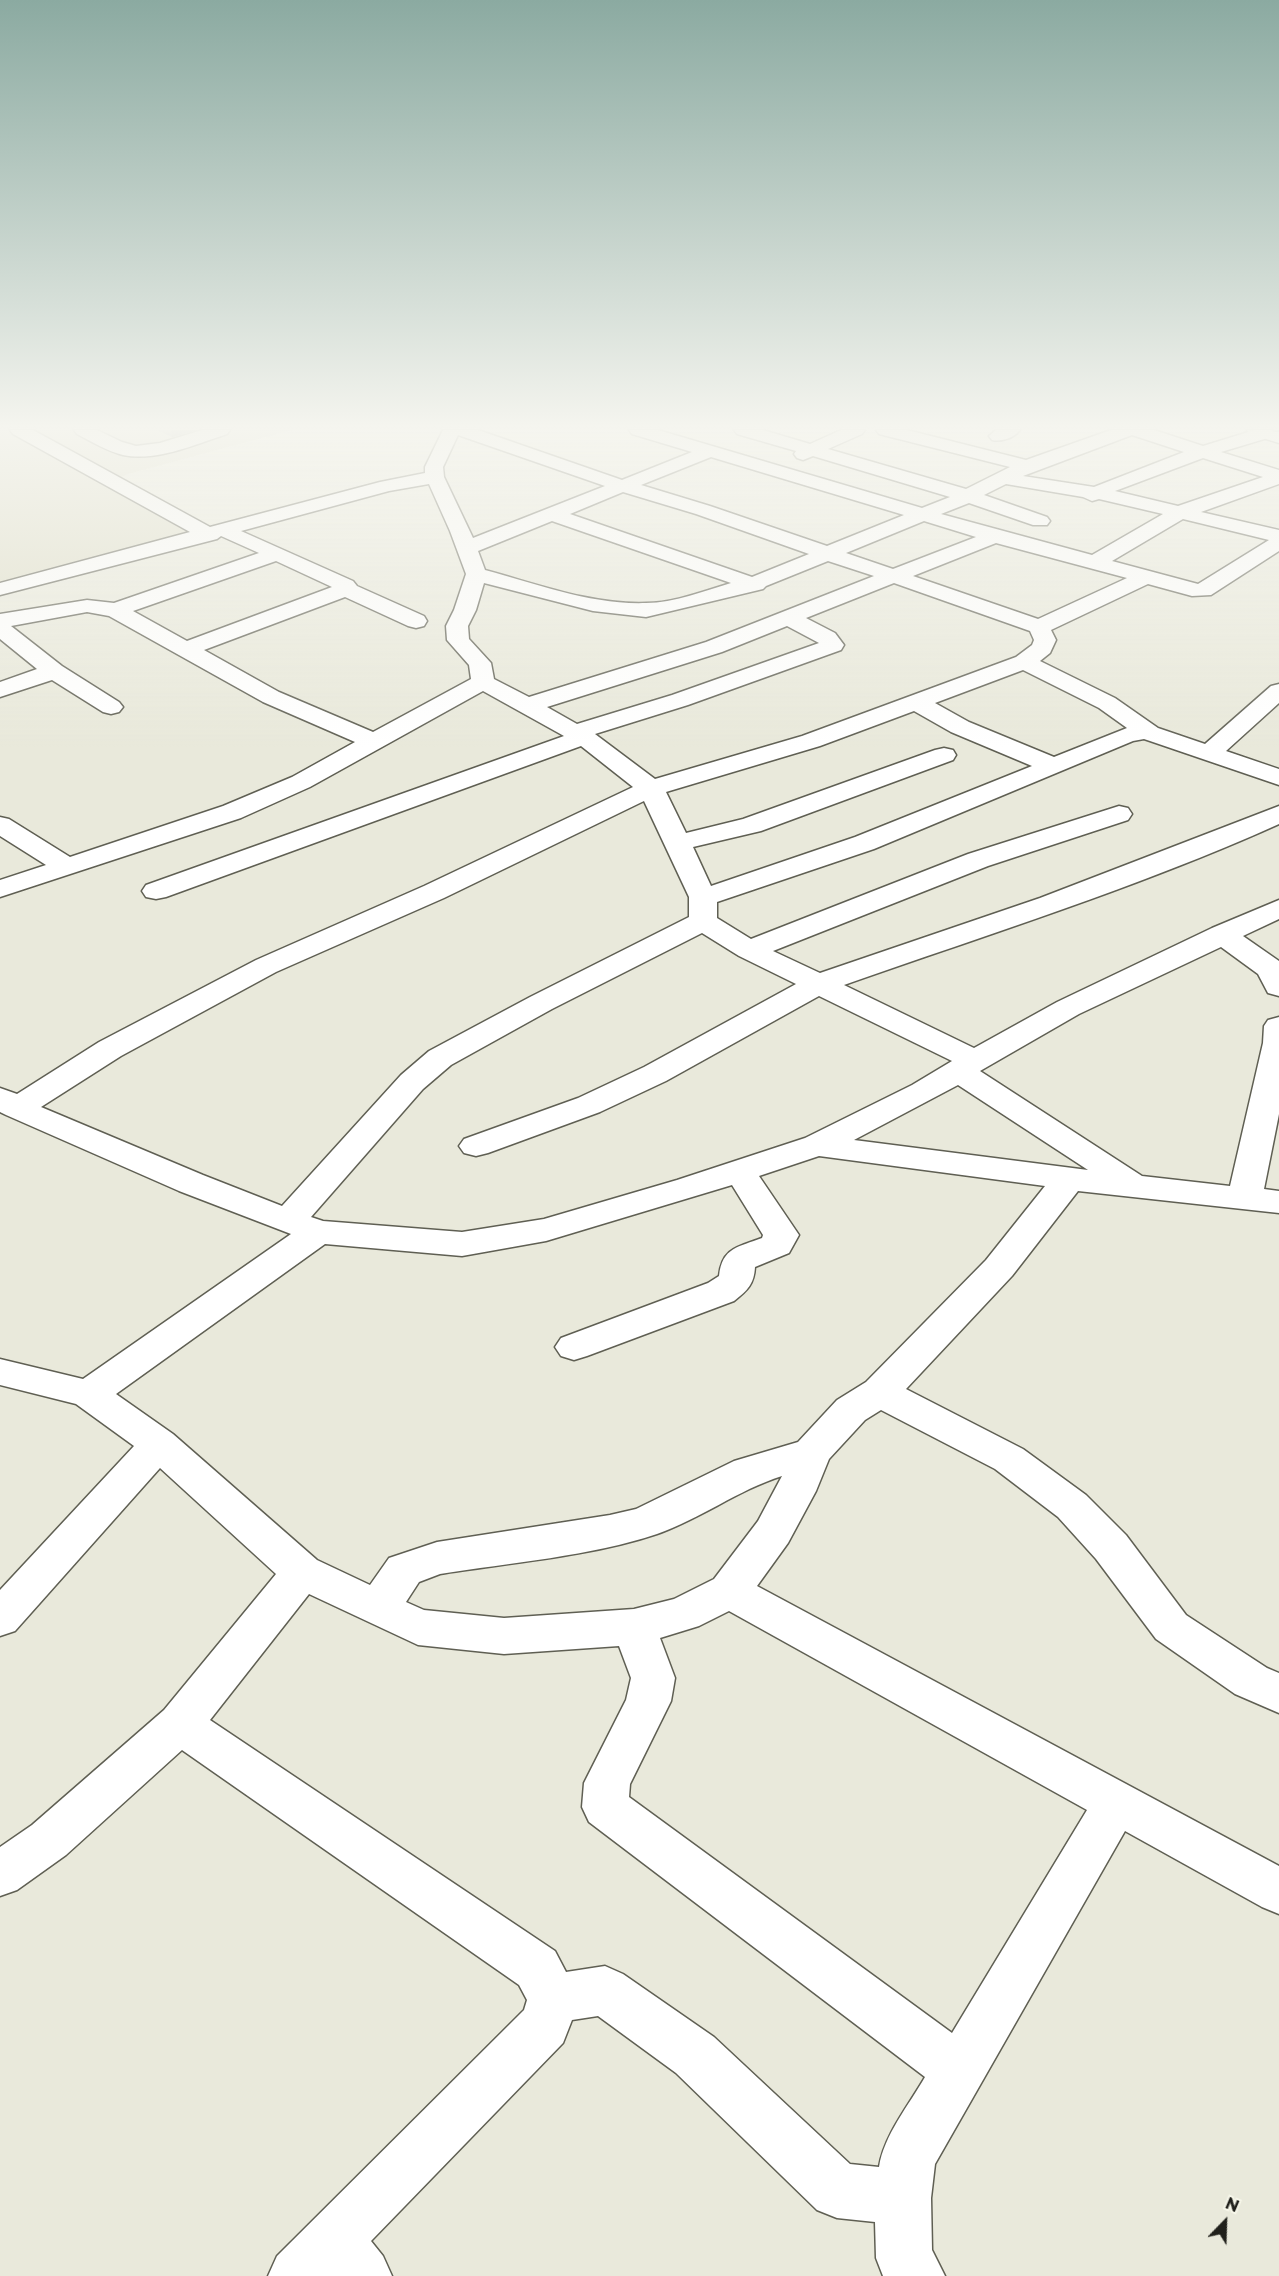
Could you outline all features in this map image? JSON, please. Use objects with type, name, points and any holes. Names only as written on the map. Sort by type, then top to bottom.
[{"type":"street","points":[[0,589],[200,536]]},
{"type":"street","points":[[228,536],[277,554],[346,585],[346,589],[416,621]]},
{"type":"street","points":[[461,536],[476,574],[465,610],[457,626],[458,640],[480,663],[483,682]]},
{"type":"street","points":[[466,548],[497,536]]},
{"type":"street","points":[[615,536],[814,606]]},
{"type":"street","points":[[779,536],[1039,627],[1146,576]]},
{"type":"street","points":[[476,574],[593,605],[646,610],[667,607],[753,584],[870,536]]},
{"type":"street","points":[[1095,562],[1139,536]]},
{"type":"street","points":[[526,706],[714,647],[814,606],[999,537],[1192,590],[1203,590],[1279,542]]},
{"type":"street","points":[[115,610],[277,554]]},
{"type":"street","points":[[0,576],[21,583]]},
{"type":"street","points":[[184,650],[346,589]]},
{"type":"street","points":[[0,621],[87,606],[115,610],[271,698],[375,742]]},
{"type":"street","points":[[156,891],[580,735],[833,645],[828,638],[787,617]]},
{"type":"street","points":[[8,1103],[266,966],[434,892],[651,788],[811,741],[1024,662],[1042,648],[1045,640],[1039,627]]},
{"type":"street","points":[[0,628],[54,671],[111,707]]},
{"type":"street","points":[[1024,662],[1107,703],[1147,730],[1144,732]]},
{"type":"street","points":[[0,690],[54,671]]},
{"type":"street","points":[[483,682],[580,735],[651,788],[677,843],[703,909],[749,950],[819,983],[968,1066],[1135,1186]]},
{"type":"street","points":[[0,889],[232,812],[301,782],[483,682]]},
{"type":"street","points":[[1209,753],[1279,691]]},
{"type":"street","points":[[916,702],[960,727],[1054,766]]},
{"type":"street","points":[[89,1394],[304,1226],[412,1082],[440,1058],[541,1003],[703,909],[777,876],[871,842],[1127,735],[1144,732],[1279,777]]},
{"type":"street","points":[[677,843],[752,825],[944,755]]},
{"type":"street","points":[[749,950],[978,860],[1119,814]]},
{"type":"street","points":[[476,1146],[608,1096],[655,1074],[819,983],[1050,904],[1228,836],[1279,814]]},
{"type":"street","points":[[0,825],[68,867]]},
{"type":"street","points":[[8,1103],[191,1183],[304,1226],[462,1244],[546,1230],[740,1172],[818,1145],[968,1066],[1059,1012],[1279,909]]},
{"type":"street","points":[[1222,934],[1271,969],[1279,987]]},
{"type":"street","points":[[1245,1197],[1278,1043],[1279,1026]]},
{"type":"street","points":[[818,1145],[1069,1179],[1279,1202]]},
{"type":"street","points":[[574,1347],[721,1292],[736,1281],[738,1263],[741,1259],[777,1245],[781,1235],[740,1172]]},
{"type":"street","points":[[0,1372],[89,1394],[159,1444],[302,1572],[418,1627],[504,1636],[634,1627],[684,1614],[729,1591],[773,1532],[796,1491],[812,1452],[851,1410],[880,1392],[999,1268],[1069,1179]]},
{"type":"street","points":[[880,1392],[1009,1459],[1072,1506],[1111,1547],[1171,1627],[1251,1681],[1279,1694]]},
{"type":"street","points":[[0,1619],[159,1444]]},
{"type":"street","points":[[378,1608],[404,1570],[437,1558],[610,1531],[645,1522],[748,1472],[812,1452]]},
{"type":"street","points":[[0,1874],[49,1840],[180,1724],[302,1572]]},
{"type":"street","points":[[729,1591],[1279,1891]]},
{"type":"street","points":[[634,1627],[653,1678],[648,1701],[607,1783],[606,1807],[959,2070]]},
{"type":"street","points":[[180,1724],[537,1968],[553,1998],[545,2025],[331,2264]]},
{"type":"street","points":[[916,2276],[904,2258],[903,2198],[908,2157],[1116,1804]]},
{"type":"street","points":[[553,1998],[605,1991],[695,2055],[837,2190],[903,2198]]},
{"type":"shaded area","points":[[0,536],[174,536],[0,584]]}]
